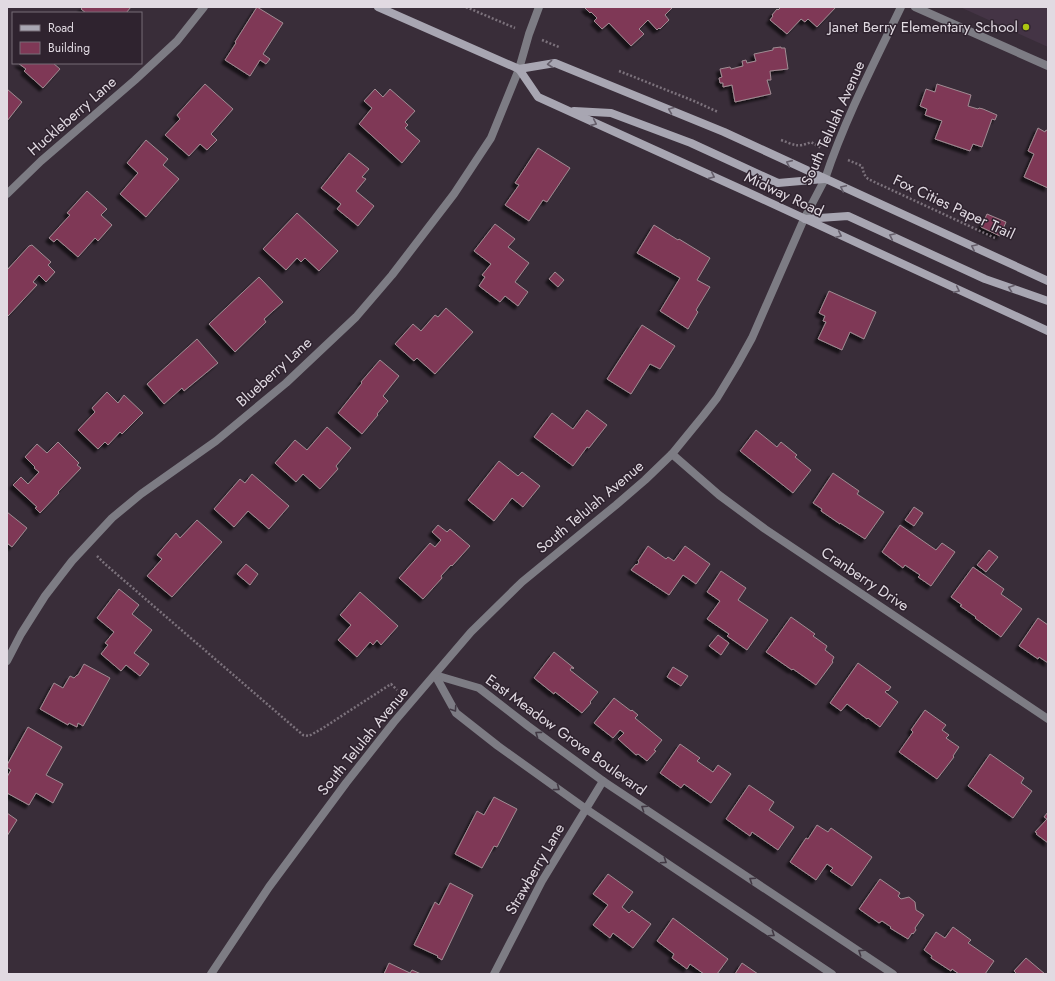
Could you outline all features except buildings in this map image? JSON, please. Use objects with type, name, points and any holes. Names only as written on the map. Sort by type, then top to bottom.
[{"type":"main road","points":[[378,7],[519,69]]},
{"type":"main road","name":"Midway Road","points":[[1048,281],[724,132],[555,63],[519,69],[538,97],[1048,331]]},
{"type":"main road","points":[[569,111],[611,113],[691,142],[778,183],[825,179]]},
{"type":"main road","points":[[804,219],[848,216],[985,279],[1048,301]]},
{"type":"street","name":"Huckleberry Lane","points":[[7,194],[41,162],[135,80],[176,41],[204,7]]},
{"type":"street","name":"Blueberry Lane","points":[[7,661],[21,634],[45,596],[86,544],[112,518],[141,494],[216,441],[280,387],[356,317],[392,275],[454,194],[491,138],[519,69],[529,34],[539,7]]},
{"type":"street","name":"South Telulah Avenue","points":[[212,974],[269,887],[346,784],[394,722],[471,632],[522,582],[645,480],[672,454],[717,398],[752,338],[804,219],[825,179],[833,154],[852,110],[901,7]]},
{"type":"street","points":[[915,7],[1048,66]]},
{"type":"street","name":"Cranberry Drive","points":[[672,454],[718,495],[765,529],[1048,720]]},
{"type":"street","points":[[435,675],[456,713],[498,746],[586,809],[832,974]]},
{"type":"street","name":"East Meadow Grove Boulevard","points":[[435,675],[479,688],[528,726],[603,780],[893,974]]},
{"type":"street","name":"Strawberry Lane","points":[[494,974],[542,881],[603,780]]},
{"type":"path","name":"Fox Cities Paper Trail","points":[[857,163],[862,166],[864,174],[868,179],[999,240]]},
{"type":"path","points":[[86,544],[105,564],[303,735],[309,736],[323,728],[391,684],[397,690]]},
{"type":"shaded area","name":"Janet Berry Elementary School","points":[[960,7],[1048,7],[1048,47]]},
{"type":"place","name":"Janet Berry Elementary School","points":[[1026,27]]}]
